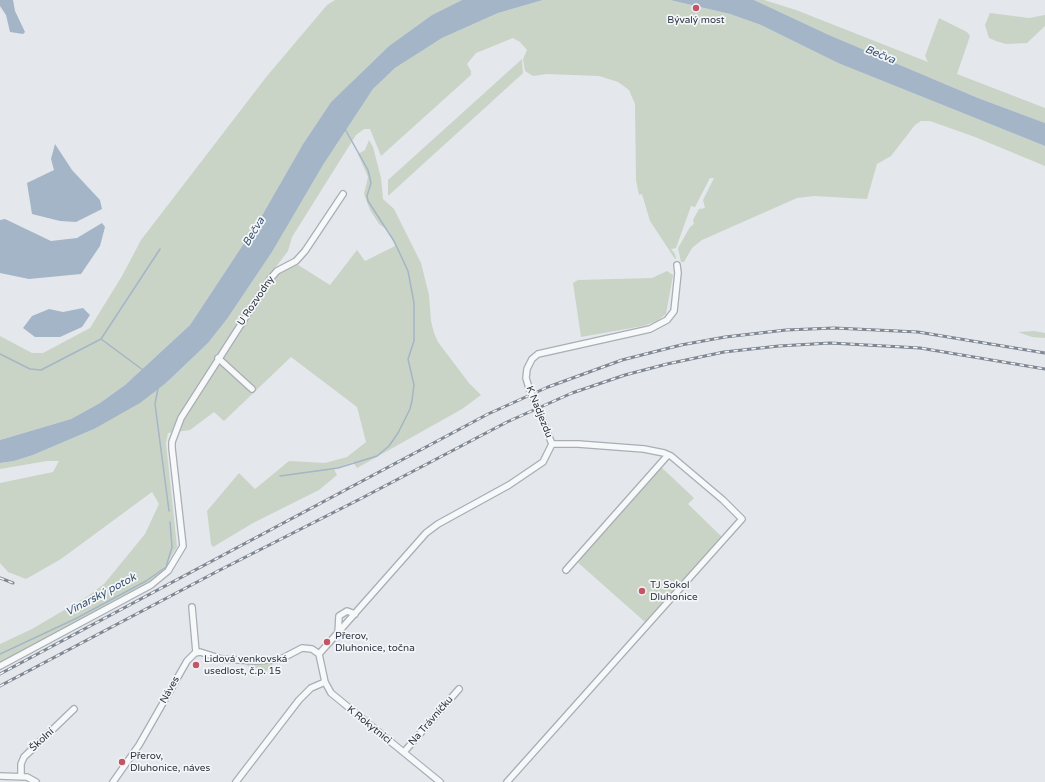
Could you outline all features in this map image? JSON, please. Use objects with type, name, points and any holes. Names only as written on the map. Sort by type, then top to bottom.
[{"type":"street","name":"U Rozvodny","points":[[0,666],[158,581],[171,567],[183,546],[172,463],[172,442],[182,418],[218,358],[270,279],[277,271],[296,260],[305,251],[342,194]]},
{"type":"street","name":"K Nadjezdu","points":[[319,654],[426,533],[438,524],[535,469],[546,458],[552,444],[526,378],[527,369],[532,359],[538,354],[650,329],[667,320],[674,311],[678,273],[676,265]]},
{"type":"street","points":[[218,358],[252,389]]},
{"type":"street","points":[[507,782],[742,518],[723,500],[668,455],[657,451],[644,449],[578,444],[552,444]]},
{"type":"street","points":[[566,570],[668,455]]},
{"type":"street","points":[[192,607],[196,652],[222,659],[256,661],[281,659],[302,648],[312,649],[319,654]]},
{"type":"street","points":[[338,634],[339,616],[347,611],[355,614]]},
{"type":"street","name":"Náves","points":[[115,781],[139,745],[187,661],[196,652]]},
{"type":"street","name":"K Rokytnici","points":[[319,654],[324,682],[334,696],[440,782]]},
{"type":"street","points":[[236,782],[299,700],[311,688],[324,682]]},
{"type":"street","name":"Na Trávníčku","points":[[404,752],[459,689]]},
{"type":"street","name":"Školní","points":[[21,776],[21,764],[24,757],[74,709]]},
{"type":"street","points":[[0,776],[21,776],[30,778],[36,782]]},
{"type":"green space","points":[[335,0],[462,0],[432,15],[389,46],[331,102],[303,144],[260,219],[190,325],[125,385],[100,403],[71,419],[0,440],[0,336],[32,353],[43,353],[90,328],[122,276],[141,240],[267,76],[327,5]]},
{"type":"green space","points":[[543,0],[670,0],[730,14],[761,25],[838,63],[1045,146],[1045,166],[975,137],[930,121],[921,121],[915,125],[891,156],[877,164],[867,199],[814,196],[797,198],[702,240],[692,248],[684,262],[681,262],[678,248],[690,227],[694,224],[693,220],[699,209],[705,208],[703,200],[714,178],[710,178],[695,207],[691,206],[676,248],[671,249],[675,254],[675,259],[650,221],[642,194],[639,195],[636,180],[635,104],[629,90],[618,82],[599,76],[547,74],[533,76],[525,71],[523,59],[527,50],[520,42],[513,38],[476,53],[467,64],[471,71],[471,75],[381,156],[370,129],[364,129],[356,135],[292,237],[288,251],[275,268],[283,270],[295,263],[330,285],[357,250],[365,261],[395,246],[389,231],[379,224],[370,210],[364,194],[368,177],[358,154],[365,150],[369,140],[373,147],[381,178],[383,199],[394,209],[421,263],[429,295],[431,321],[434,333],[438,342],[469,383],[481,395],[462,409],[357,468],[353,462],[334,469],[337,475],[319,490],[253,523],[213,547],[211,544],[207,511],[239,473],[255,489],[289,461],[325,463],[347,457],[366,442],[357,407],[291,357],[224,421],[214,412],[190,430],[168,433],[166,443],[177,547],[159,576],[134,592],[0,662],[0,644],[32,629],[88,596],[104,584],[145,534],[159,504],[152,492],[61,559],[26,579],[8,572],[0,563],[0,483],[53,472],[59,461],[47,461],[0,469],[0,463],[14,461],[33,455],[94,429],[166,383],[208,343],[227,319],[272,252],[323,165],[373,89],[395,68],[442,38],[498,13]]},
{"type":"green space","points":[[754,0],[764,0],[796,10],[928,62],[925,56],[939,18],[967,32],[970,36],[957,74],[1045,108],[1045,123],[978,98],[829,35]]},
{"type":"green space","points":[[990,13],[1029,18],[1045,15],[1045,26],[1027,43],[1006,44],[989,38],[985,25]]},
{"type":"green space","points":[[522,59],[523,73],[388,196],[388,180]]},
{"type":"green space","points":[[667,271],[673,275],[666,314],[657,321],[643,326],[581,337],[573,283],[578,280],[652,278]]},
{"type":"green space","points":[[1034,331],[1045,333],[1045,338],[1032,337],[1018,332]]},
{"type":"green space","name":"TJ Sokol Dluhonice","points":[[660,466],[694,498],[688,504],[722,537],[645,622],[575,560]]},
{"type":"green space","points":[[275,662],[262,676],[245,664],[246,664]]},
{"type":"water","points":[[0,0],[13,0],[15,11],[25,32],[23,34],[10,32],[6,15],[0,6]]},
{"type":"water","name":"Bečva","points":[[462,0],[543,0],[498,13],[442,38],[395,68],[373,89],[323,165],[272,252],[227,319],[208,343],[166,383],[140,403],[94,429],[33,455],[14,461],[0,463],[0,440],[71,419],[100,403],[125,385],[190,325],[260,219],[303,144],[331,102],[389,46],[432,15]]},
{"type":"water","points":[[670,0],[754,0],[829,35],[978,98],[1045,123],[1045,146],[838,63],[761,25],[730,14]]},
{"type":"water","points":[[55,144],[72,170],[100,200],[102,209],[76,222],[60,221],[32,214],[27,183],[54,170],[51,159]]},
{"type":"water","points":[[5,219],[51,241],[77,238],[102,223],[105,227],[100,246],[81,274],[29,279],[0,273],[0,220]]},
{"type":"water","points":[[83,308],[90,315],[82,327],[60,337],[35,337],[23,328],[32,316],[49,309],[63,312]]},
{"type":"waterway","points":[[280,476],[338,468],[377,456],[389,446],[398,433],[410,409],[412,401],[414,385],[408,359],[414,341],[414,303],[408,271],[394,241],[368,201],[367,196],[371,183],[368,170],[345,129]]},
{"type":"waterway","points":[[101,339],[160,249]]},
{"type":"waterway","points":[[0,354],[30,369],[41,370],[101,339],[143,370]]},
{"type":"waterway","name":"Vinarský potok","points":[[158,388],[155,404],[169,511]]},
{"type":"waterway","name":"Vinarský potok","points":[[0,654],[75,619],[146,581],[166,567],[172,547],[170,522]]},
{"type":"railway","points":[[0,674],[488,414],[548,387],[622,360],[681,345],[725,337],[786,330],[834,328],[918,332],[1045,353]]},
{"type":"railway","points":[[0,686],[218,571],[507,422],[572,393],[625,375],[667,364],[724,352],[779,346],[830,343],[920,348],[1045,369]]},
{"type":"railway","points":[[0,578],[13,583]]},
{"type":"place","name":"Bývalý most","points":[[696,8]]},
{"type":"place","name":"TJ Sokol Dluhonice","points":[[642,591]]},
{"type":"place","name":"Přerov, Dluhonice, točna","points":[[327,642]]},
{"type":"place","name":"Lidová venkovská usedlost, č.p. 15","points":[[196,665]]},
{"type":"place","name":"Přerov, Dluhonice, náves","points":[[122,762]]}]
